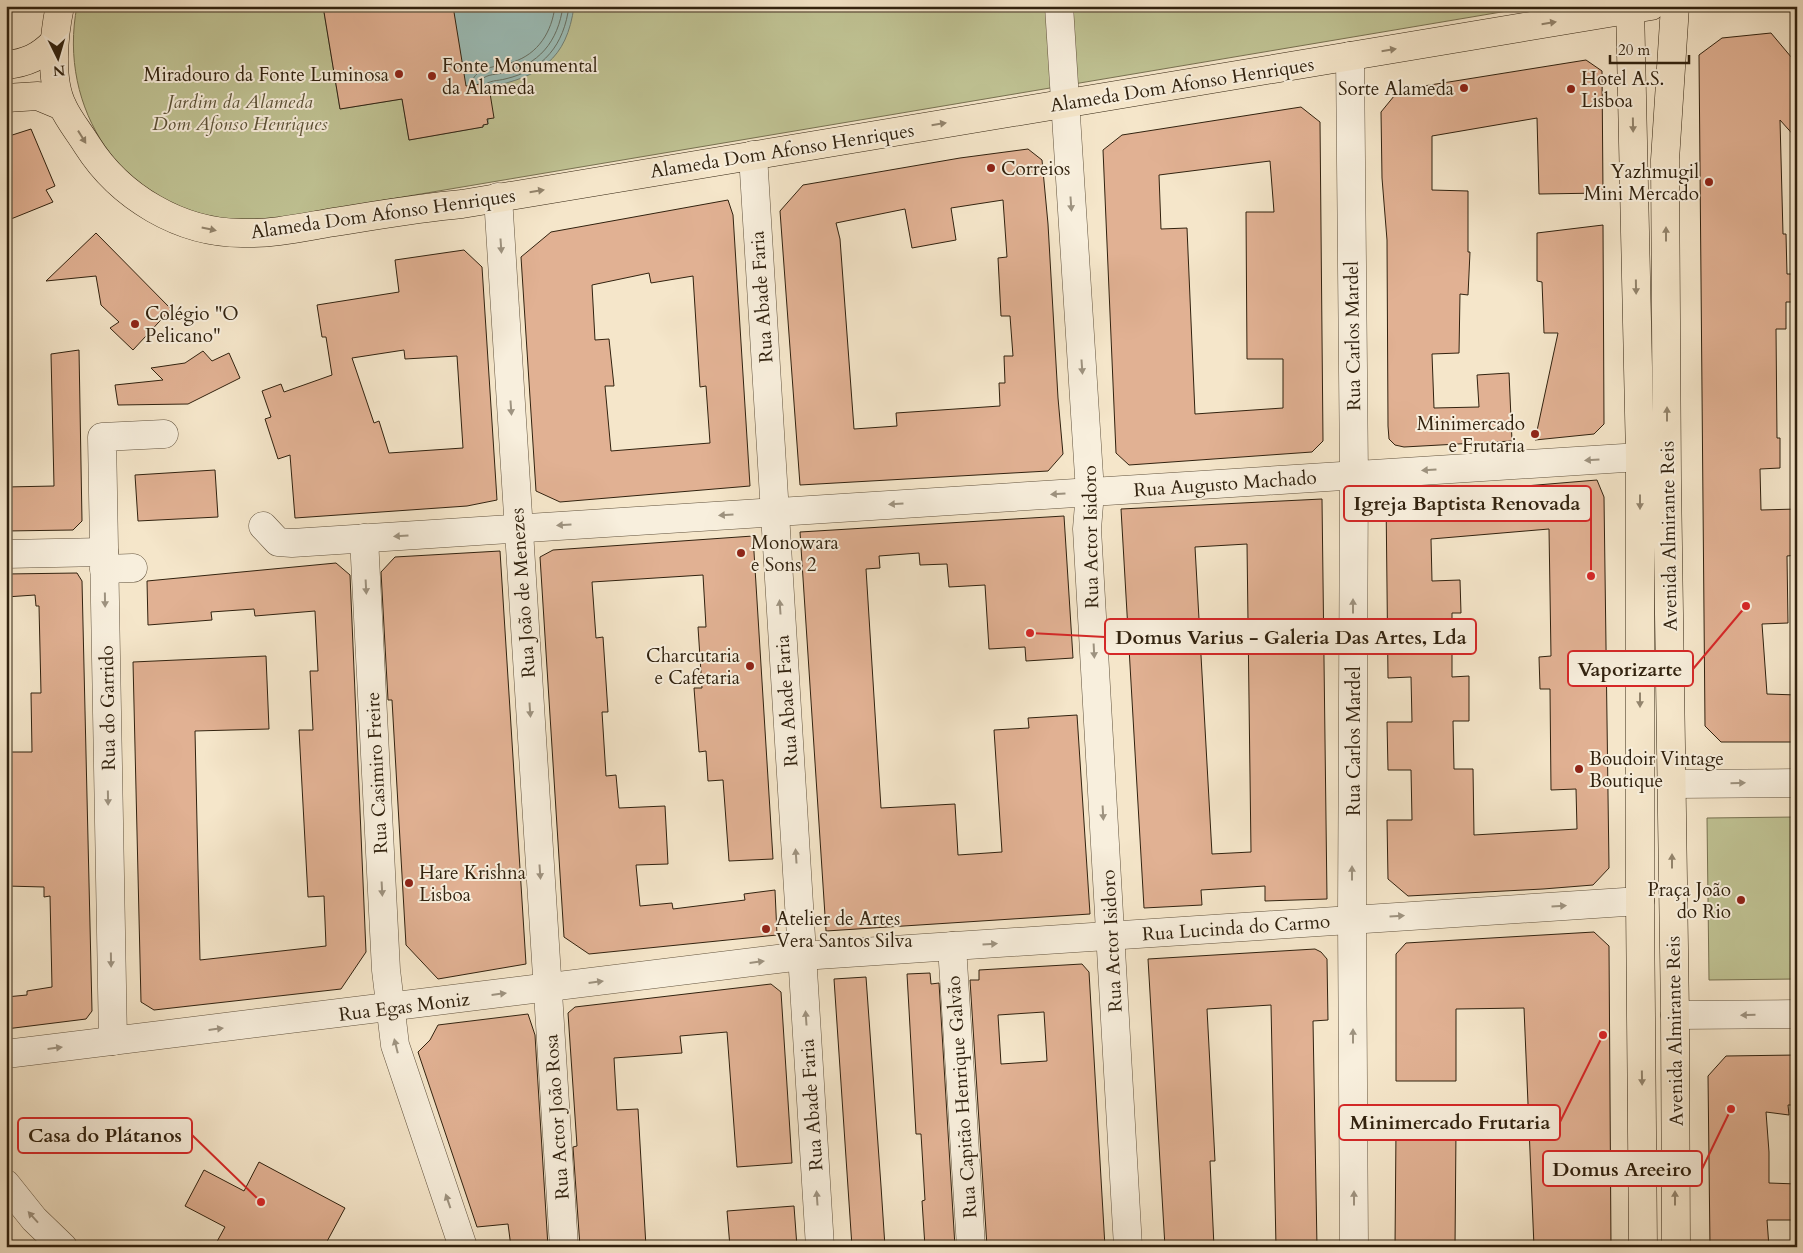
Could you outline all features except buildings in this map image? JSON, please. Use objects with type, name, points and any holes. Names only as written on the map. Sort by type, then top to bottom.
[{"type":"main road","name":"Alameda Dom Afonso Henriques","points":[[60,6],[54,42],[56,78],[62,106],[89,148],[123,187],[144,203],[190,225],[242,234],[281,231],[422,207],[462,204],[1637,7]]},
{"type":"main road","name":"Avenida Almirante Reis","points":[[1675,6],[1665,160],[1676,1247]]},
{"type":"main road","name":"Avenida Almirante Reis","points":[[1637,7],[1643,1247]]},
{"type":"main road","points":[[6,66],[30,61],[46,51],[54,42]]},
{"type":"main road","points":[[6,98],[38,96],[62,106]]},
{"type":"main road","points":[[1640,901],[1673,900]]},
{"type":"street","name":"Rua Actor Isidoro","points":[[1058,6],[1090,492],[1087,529],[1128,1247]]},
{"type":"street","name":"Rua Carlos Mardel","points":[[1350,56],[1354,475],[1352,919],[1354,1247]]},
{"type":"street","name":"Rua Abade Faria","points":[[753,155],[820,1247]]},
{"type":"street","name":"Rua João de Menezes","points":[[498,197],[548,988]]},
{"type":"street","name":"Rua do Garrido","points":[[113,1041],[102,437],[164,434]]},
{"type":"street","points":[[1640,457],[1667,480]]},
{"type":"street","name":"Rua Augusto Machado","points":[[270,534],[364,538],[1640,457]]},
{"type":"street","name":"Rua Casimiro Freire","points":[[364,538],[386,970],[395,1045],[463,1247]]},
{"type":"street","points":[[6,554],[104,560],[134,568]]},
{"type":"street","points":[[1672,784],[1797,783]]},
{"type":"street","name":"Rua Lucinda do Carmo","points":[[802,956],[1640,901]]},
{"type":"street","name":"Rua Capitão Henrique Galvão","points":[[952,946],[971,1247]]},
{"type":"street","name":"Rua Egas Moniz","points":[[6,1054],[802,956]]},
{"type":"street","name":"Rua Actor João Rosa","points":[[548,988],[564,1247]]},
{"type":"street","points":[[1675,1015],[1797,1014]]},
{"type":"street","points":[[6,1184],[34,1219],[63,1247]]},
{"type":"green space","name":"Jardim da Alameda Dom Afonso Henriques","points":[[77,6],[1537,6],[278,218],[241,220],[190,211],[157,195],[128,174],[105,147],[88,115],[77,81],[73,44]]},
{"type":"green space","points":[[1797,817],[1797,979],[1709,980],[1707,818]]},
{"type":"water","name":"Fonte Monumental da Alameda","points":[[323,6],[574,6],[565,40],[548,63],[522,78],[489,87],[488,124],[483,125],[483,127],[409,140],[402,99],[340,109]]},
{"type":"place","name":"Miradouro da Fonte Luminosa","points":[[399,74]]},
{"type":"place","name":"Fonte Monumental da Alameda","points":[[432,76]]},
{"type":"place","name":"Sorte Alameda","points":[[1464,88]]},
{"type":"place","name":"Hotel A.S. Lisboa","points":[[1571,89]]},
{"type":"place","name":"Correios","points":[[991,168]]},
{"type":"place","name":"Yazhmugil Mini Mercado","points":[[1709,182]]},
{"type":"place","name":"Colégio \"O Pelicano\"","points":[[135,324]]},
{"type":"place","name":"Minimercado e Frutaria","points":[[1535,434]]},
{"type":"place","name":"Monowara e Sons 2","points":[[741,553]]},
{"type":"place","name":"Igreja Baptista Renovada","points":[[1591,576]]},
{"type":"place","name":"Vaporizarte","points":[[1746,606]]},
{"type":"place","name":"Domus Varius - Galeria Das Artes, Lda","points":[[1030,633]]},
{"type":"place","name":"Charcutaria e Cafetaria","points":[[750,666]]},
{"type":"place","name":"Boudoir Vintage Boutique","points":[[1579,769]]},
{"type":"place","name":"Hare Krishna Lisboa","points":[[409,883]]},
{"type":"place","name":"Praça João do Rio","points":[[1741,900]]},
{"type":"place","name":"Atelier de Artes Vera Santos Silva","points":[[766,929]]},
{"type":"place","name":"Minimercado Frutaria","points":[[1603,1035]]},
{"type":"place","name":"Domus Areeiro","points":[[1731,1109]]},
{"type":"place","name":"Casa do Plátanos","points":[[261,1202]]}]
